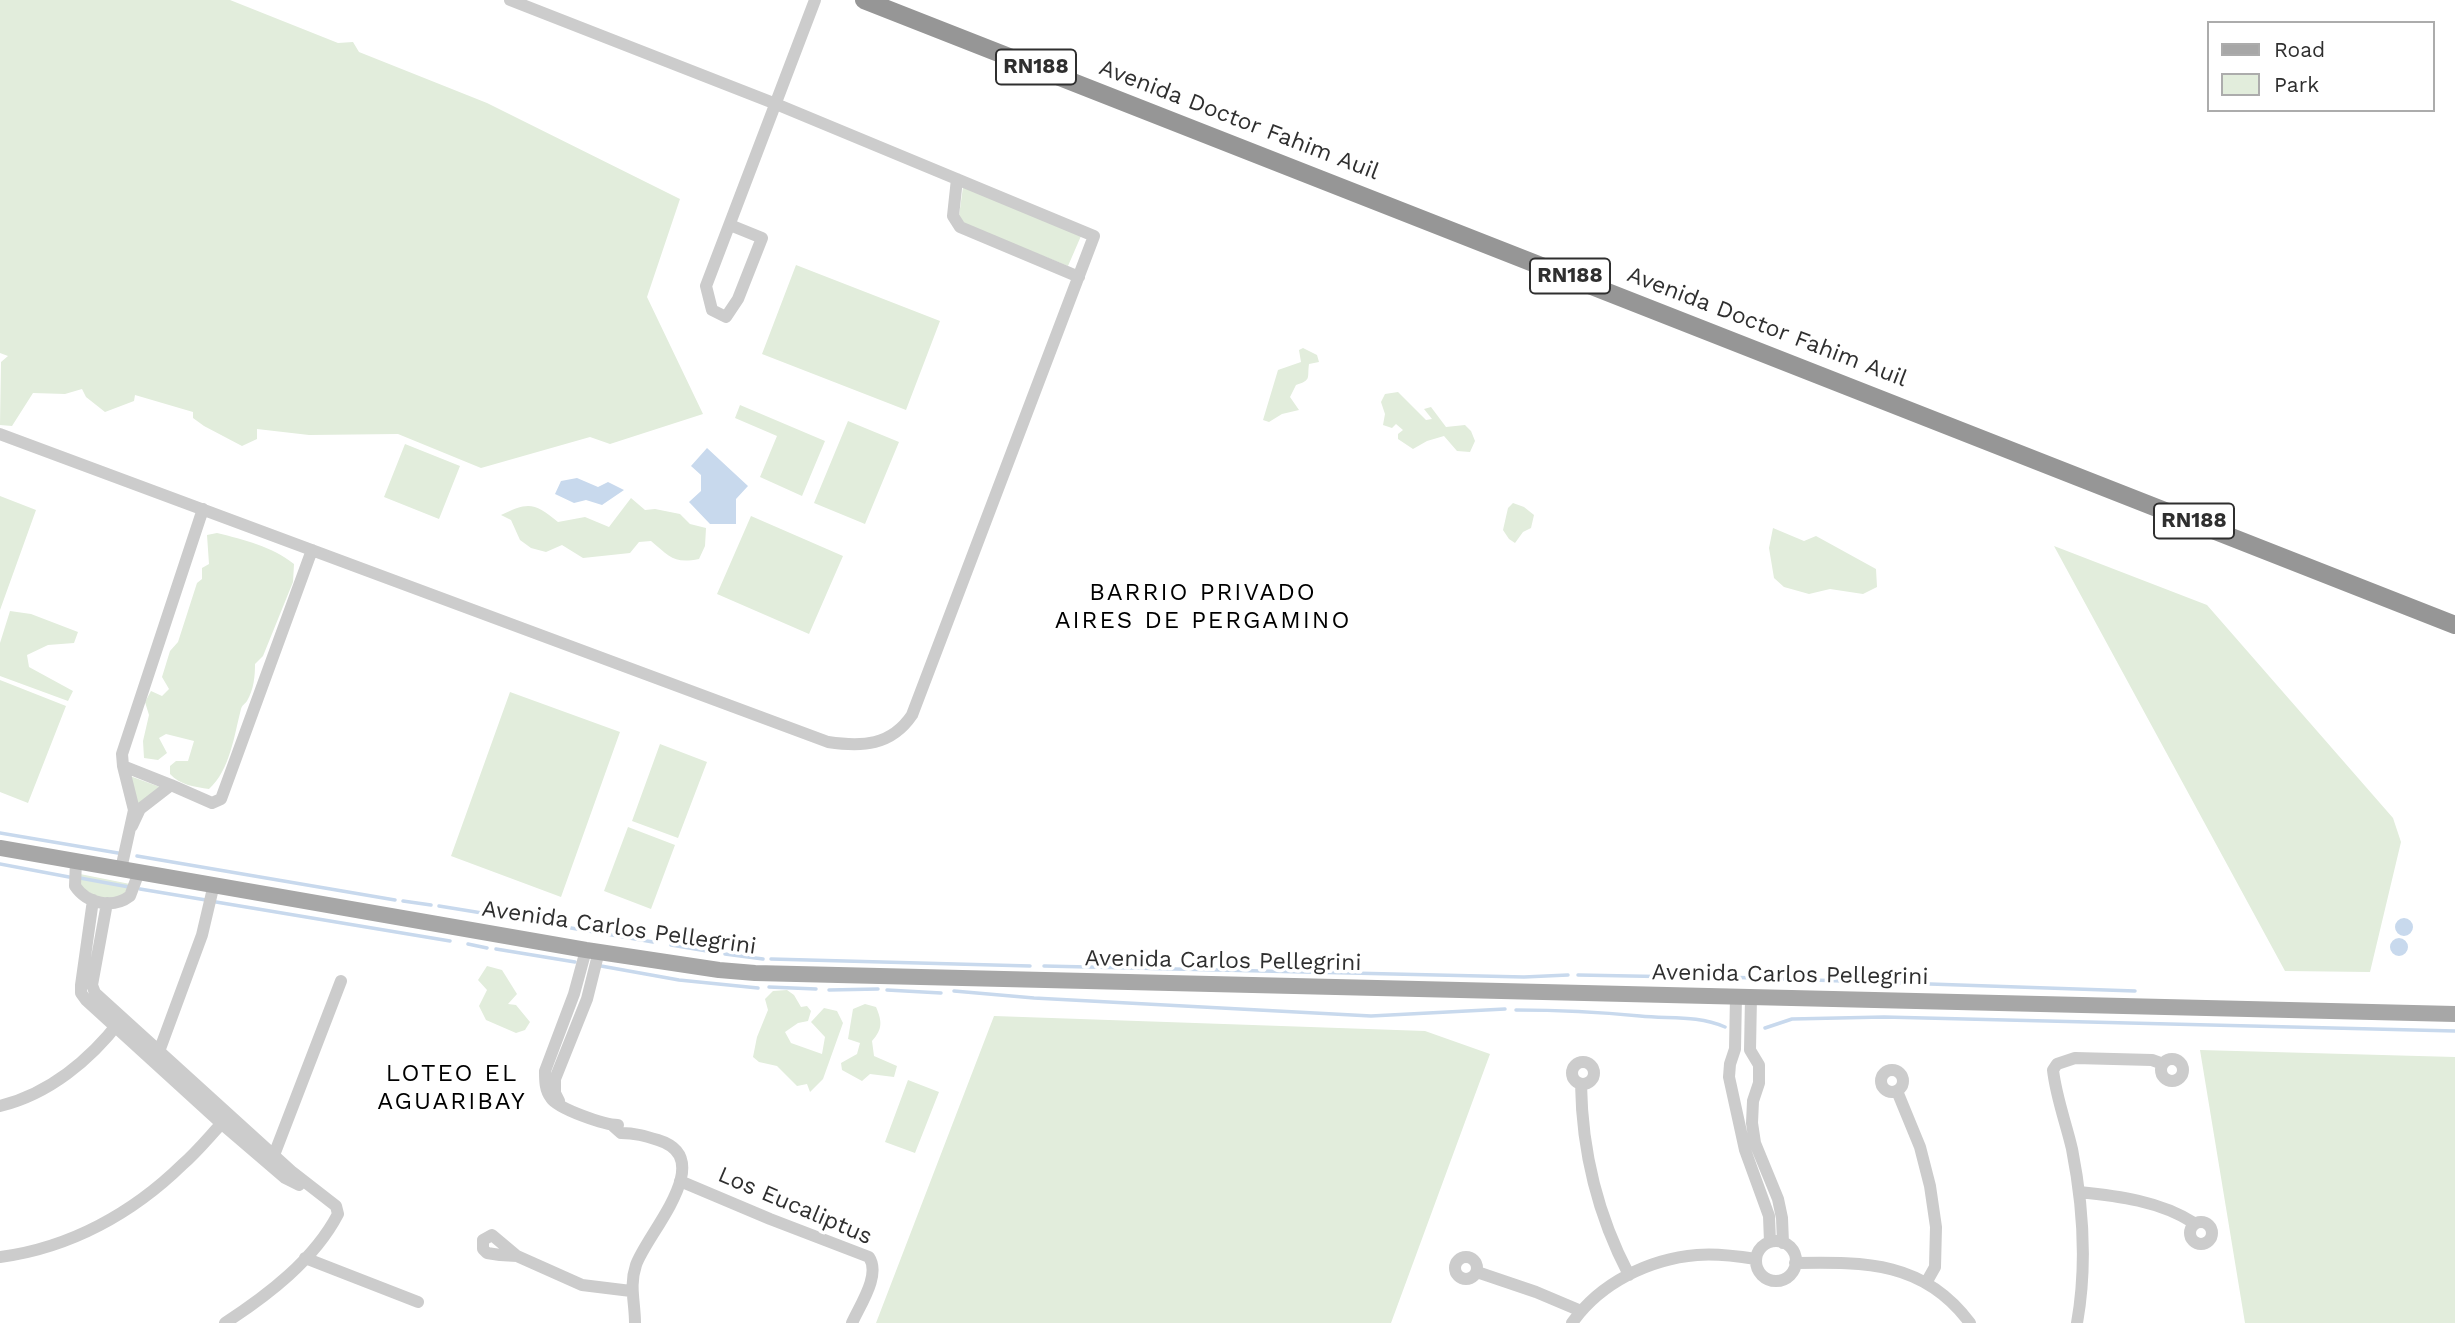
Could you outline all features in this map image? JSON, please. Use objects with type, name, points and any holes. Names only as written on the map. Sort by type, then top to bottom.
[{"type":"highway","name":"Avenida Doctor Fahim Auil","points":[[864,0],[2455,625]]},
{"type":"main road","name":"Avenida Carlos Pellegrini","points":[[0,848],[592,950],[755,973],[2455,1014]]},
{"type":"street","points":[[0,434],[828,742],[849,745],[883,740],[903,728],[912,715],[1094,236],[776,104],[510,0]]},
{"type":"street","points":[[730,225],[762,238],[738,299],[726,317],[712,310],[706,286],[815,0]]},
{"type":"street","points":[[957,179],[953,216],[960,227],[1079,277]]},
{"type":"street","points":[[121,869],[134,810],[122,754],[203,509]]},
{"type":"street","points":[[123,766],[212,803],[221,799],[312,550]]},
{"type":"street","points":[[132,826],[140,809],[171,785]]},
{"type":"street","points":[[76,861],[75,886],[84,897],[107,903],[125,900],[130,895],[139,872]]},
{"type":"street","points":[[157,1056],[202,935],[214,884]]},
{"type":"street","points":[[93,900],[81,993],[86,1000],[119,1022],[226,1119],[285,1178],[328,1200]]},
{"type":"street","points":[[107,903],[92,985],[95,993],[119,1022]]},
{"type":"street","points":[[592,950],[545,1071],[545,1085],[551,1100],[562,1107],[612,1125],[625,1126],[635,1133],[670,1144],[682,1157],[680,1181],[668,1210],[637,1261],[631,1278],[635,1323]]},
{"type":"street","points":[[274,1155],[341,981]]},
{"type":"street","points":[[1744,996],[1729,1077],[1745,1150],[1776,1242],[1792,1251],[1796,1263],[1785,1279],[1772,1281],[1757,1269],[1756,1259],[1759,1250],[1776,1242]]},
{"type":"street","points":[[1744,996],[1750,1049],[1759,1065],[1759,1083],[1753,1101],[1755,1143],[1778,1199],[1782,1218],[1776,1242]]},
{"type":"street","points":[[0,1106],[27,1097],[58,1080],[84,1060],[119,1022]]},
{"type":"street","points":[[1735,1049],[1750,1049]]},
{"type":"street","points":[[2077,1323],[2083,1269],[2079,1192],[2053,1070],[2057,1064],[2075,1058],[2152,1060],[2163,1063]]},
{"type":"street","points":[[1581,1084],[1582,1120],[1594,1188],[1603,1217],[1629,1275]]},
{"type":"street","points":[[1898,1091],[1920,1147],[1930,1186],[1936,1227],[1935,1267],[1926,1283]]},
{"type":"street","points":[[1734,1101],[1753,1101]]},
{"type":"street","points":[[225,1323],[271,1290],[305,1258],[329,1231],[338,1214],[336,1206],[226,1119]]},
{"type":"street","points":[[0,1257],[51,1246],[108,1221],[161,1185],[226,1119]]},
{"type":"street","name":"Los Eucaliptus","points":[[680,1181],[770,1219],[869,1256],[873,1263],[872,1275],[852,1323]]},
{"type":"street","points":[[2079,1192],[2113,1195],[2147,1203],[2177,1212],[2194,1223]]},
{"type":"street","points":[[1572,1323],[1600,1293],[1629,1275],[1658,1262],[1698,1254],[1756,1259]]},
{"type":"street","points":[[517,1256],[582,1285],[631,1291]]},
{"type":"street","points":[[305,1258],[418,1303]]},
{"type":"street","points":[[1796,1263],[1842,1262],[1877,1265],[1909,1274],[1939,1291],[1970,1323]]},
{"type":"street","points":[[1477,1272],[1581,1311]]},
{"type":"green space","points":[[0,0],[230,0],[338,43],[353,42],[359,52],[487,103],[680,199],[647,297],[703,414],[610,444],[590,437],[481,468],[398,434],[309,435],[257,429],[257,439],[242,446],[204,426],[193,418],[193,412],[135,395],[134,401],[105,412],[86,397],[82,389],[65,394],[33,393],[12,426],[0,425],[1,362],[8,356],[0,353]]},
{"type":"green space","points":[[963,187],[1081,236],[1068,266],[964,224],[959,216]]},
{"type":"green space","points":[[796,265],[940,321],[906,410],[762,354]]},
{"type":"green space","points":[[1303,348],[1317,355],[1319,362],[1309,364],[1307,380],[1296,385],[1290,397],[1299,410],[1282,414],[1269,422],[1263,420],[1278,370],[1301,362],[1299,350]]},
{"type":"green space","points":[[1398,392],[1426,420],[1432,419],[1424,409],[1431,407],[1446,427],[1465,425],[1475,441],[1470,452],[1457,451],[1444,436],[1413,449],[1398,439],[1398,434],[1403,430],[1396,424],[1392,428],[1383,425],[1385,414],[1381,402],[1385,394]]},
{"type":"green space","points":[[740,405],[825,441],[802,496],[760,477],[777,436],[735,418]]},
{"type":"green space","points":[[848,421],[899,442],[865,524],[814,503]]},
{"type":"green space","points":[[405,444],[460,466],[439,519],[384,497]]},
{"type":"green space","points":[[0,496],[36,510],[0,610]]},
{"type":"green space","points":[[631,498],[645,510],[655,509],[680,514],[690,524],[706,528],[705,546],[699,559],[678,560],[651,541],[639,542],[630,553],[583,558],[562,545],[546,552],[531,548],[520,540],[511,520],[501,515],[531,506],[558,522],[585,517],[609,527]]},
{"type":"green space","points":[[1513,503],[1534,515],[1531,528],[1523,532],[1515,543],[1503,530],[1508,508]]},
{"type":"green space","points":[[751,516],[843,556],[809,634],[717,594]]},
{"type":"green space","points":[[1773,528],[1804,541],[1816,536],[1876,569],[1877,587],[1863,594],[1830,589],[1809,594],[1784,587],[1774,578],[1769,548]]},
{"type":"green space","points":[[217,533],[267,548],[294,564],[293,582],[263,656],[255,664],[253,687],[241,708],[227,762],[209,789],[183,783],[170,774],[170,766],[176,761],[188,761],[194,741],[166,734],[159,738],[167,753],[158,760],[144,758],[143,741],[149,715],[145,702],[151,691],[162,696],[169,689],[162,677],[170,651],[178,642],[197,583],[202,579],[202,568],[209,564],[207,535]]},
{"type":"green space","points":[[2054,546],[2207,605],[2393,818],[2401,842],[2370,972],[2285,971]]},
{"type":"green space","points":[[10,611],[31,614],[78,632],[74,643],[48,645],[27,655],[29,667],[73,691],[68,701],[0,676],[0,643]]},
{"type":"green space","points":[[0,680],[66,706],[28,803],[0,792]]},
{"type":"green space","points":[[510,692],[620,732],[561,897],[451,856]]},
{"type":"green space","points":[[660,744],[707,762],[678,838],[632,821]]},
{"type":"green space","points":[[130,776],[160,787],[136,807]]},
{"type":"green space","points":[[628,827],[675,845],[651,909],[604,891]]},
{"type":"green space","points":[[80,874],[130,884],[123,896],[101,899],[80,887]]},
{"type":"green space","points":[[487,966],[502,970],[517,994],[508,1004],[516,1005],[530,1022],[525,1030],[516,1033],[486,1020],[479,1006],[487,990],[478,980]]},
{"type":"green space","points":[[787,990],[794,995],[801,1007],[807,1006],[811,1011],[808,1021],[798,1023],[785,1032],[791,1043],[822,1054],[825,1037],[811,1022],[824,1008],[837,1011],[843,1023],[823,1079],[810,1092],[807,1084],[797,1086],[777,1066],[759,1062],[753,1057],[757,1037],[768,1010],[765,999],[773,991]]},
{"type":"green space","points":[[865,1004],[876,1007],[880,1021],[880,1029],[872,1041],[874,1056],[897,1066],[894,1077],[870,1074],[862,1081],[842,1070],[841,1063],[857,1054],[860,1043],[848,1039],[853,1009]]},
{"type":"green space","points":[[994,1016],[1425,1031],[1490,1054],[1391,1323],[876,1323]]},
{"type":"green space","points":[[2200,1050],[2455,1057],[2455,1323],[2245,1323]]},
{"type":"green space","points":[[908,1080],[939,1092],[915,1153],[885,1142]]},
{"type":"water","points":[[707,448],[748,486],[736,499],[736,524],[710,524],[689,502],[701,491],[701,475],[691,466]]},
{"type":"water","points":[[577,478],[598,487],[608,482],[624,490],[602,505],[586,500],[574,503],[555,494],[561,481]]},
{"type":"water","points":[[2404,918],[2410,921],[2413,927],[2410,933],[2404,936],[2398,933],[2395,927],[2398,921]]},
{"type":"water","points":[[2399,938],[2405,941],[2408,947],[2405,953],[2399,956],[2393,953],[2390,947],[2393,941]]},
{"type":"waterway","points":[[0,833],[118,853]]},
{"type":"waterway","points":[[137,856],[395,900]]},
{"type":"waterway","points":[[0,864],[69,877]]},
{"type":"waterway","points":[[80,878],[129,887]]},
{"type":"waterway","points":[[140,889],[206,900]]},
{"type":"waterway","points":[[403,901],[431,905]]},
{"type":"waterway","points":[[216,902],[450,941]]},
{"type":"waterway","points":[[439,906],[562,926]]},
{"type":"waterway","points":[[571,928],[653,942]]},
{"type":"waterway","points":[[468,944],[487,948]]},
{"type":"waterway","points":[[671,945],[707,951]]},
{"type":"waterway","points":[[496,949],[575,962]]},
{"type":"waterway","points":[[725,954],[763,959]]},
{"type":"waterway","points":[[771,959],[1030,966]]},
{"type":"waterway","points":[[601,966],[679,980],[758,988]]},
{"type":"waterway","points":[[1044,966],[1524,977],[1568,975]]},
{"type":"waterway","points":[[1578,975],[1683,977]]},
{"type":"waterway","points":[[1725,977],[2135,991]]},
{"type":"waterway","points":[[769,987],[816,989]]},
{"type":"waterway","points":[[829,990],[878,989]]},
{"type":"waterway","points":[[887,990],[941,993]]},
{"type":"waterway","points":[[954,991],[1034,998],[1371,1016],[1505,1009]]},
{"type":"waterway","points":[[1516,1010],[1683,1018],[1725,1027]]},
{"type":"waterway","points":[[1765,1028],[1792,1019],[1884,1017],[2455,1031]]},
{"type":"district","name":"BARRIO PRIVADO AIRES DE PERGAMINO","points":[[1203,607]]},
{"type":"district","name":"LOTEO EL AGUARIBAY","points":[[452,1088]]}]
